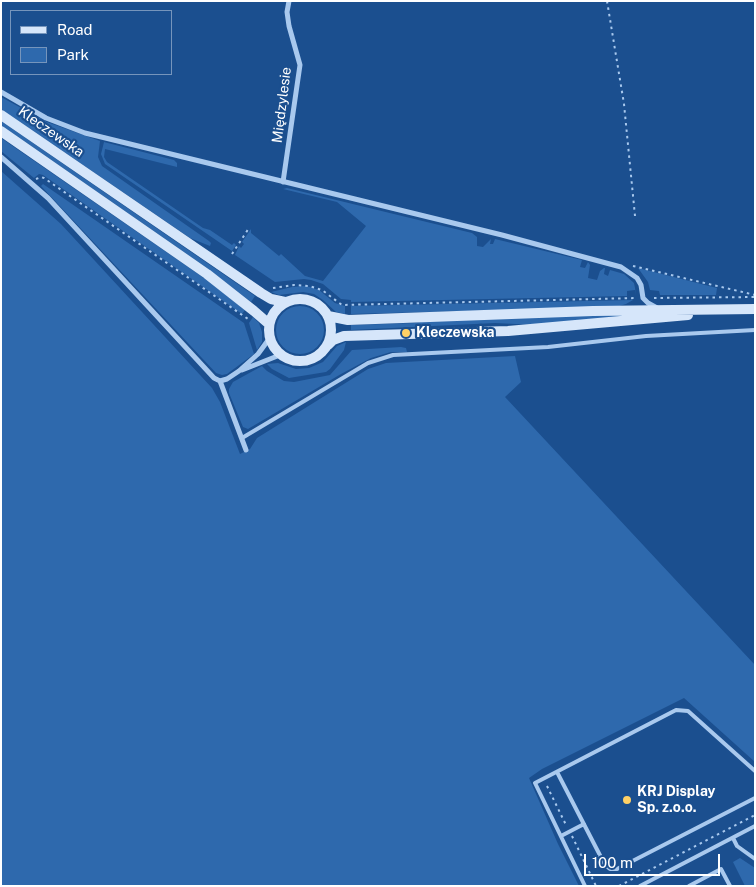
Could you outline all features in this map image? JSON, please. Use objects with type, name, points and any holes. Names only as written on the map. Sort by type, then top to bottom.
[{"type":"main road","name":"Kleczewska","points":[[1,115],[265,296],[285,302]]},
{"type":"main road","name":"Kleczewska","points":[[1,131],[207,274],[269,324]]},
{"type":"main road","points":[[328,345],[331,331],[328,316],[324,309],[310,300],[301,299],[285,302],[274,311],[269,324],[270,339],[274,348],[288,360],[297,362],[306,361],[320,354],[333,340],[344,336],[508,331],[669,318],[720,310]]},
{"type":"main road","points":[[328,316],[348,320],[631,310],[755,309]]},
{"type":"street","name":"Międzylesie","points":[[283,182],[300,65],[289,26],[289,1]]},
{"type":"street","name":"Kleczewska","points":[[1,92],[46,118],[85,133],[622,267],[637,278],[641,285],[643,298]]},
{"type":"street","points":[[1,156],[32,183],[214,378],[220,381],[246,450]]},
{"type":"street","points":[[631,310],[643,298],[648,304],[660,310]]},
{"type":"street","points":[[220,381],[239,371],[258,354],[270,339]]},
{"type":"street","points":[[239,371],[280,355]]},
{"type":"lane","points":[[242,438],[368,363],[393,356],[548,347],[646,336],[755,330]]},
{"type":"lane","points":[[585,886],[535,783],[676,710],[682,709],[688,711],[755,771]]},
{"type":"lane","points":[[557,772],[604,865],[610,870],[617,869],[755,798]]},
{"type":"lane","points":[[561,836],[584,824]]},
{"type":"lane","points":[[640,886],[755,826]]},
{"type":"lane","points":[[733,838],[737,846],[755,859]]},
{"type":"lane","points":[[689,886],[721,869],[730,886]]},
{"type":"path","points":[[607,1],[624,104],[635,216]]},
{"type":"path","points":[[32,183],[40,177],[44,178],[246,319],[254,311]]},
{"type":"path","points":[[232,254],[249,228]]},
{"type":"path","points":[[622,267],[632,266],[755,296]]},
{"type":"path","points":[[265,296],[269,290],[301,284],[322,290],[342,305],[755,296]]},
{"type":"path","points":[[619,886],[755,815]]},
{"type":"green space","points":[[1,97],[47,122],[100,141],[98,157],[102,166],[209,241],[211,243],[210,246],[190,238],[1,109]]},
{"type":"green space","points":[[1,121],[255,296],[251,302],[207,268],[1,125]]},
{"type":"green space","points":[[1,138],[204,278],[245,310],[242,314],[43,175],[39,174],[34,178],[1,151]]},
{"type":"green space","points":[[104,142],[174,160],[177,163],[177,167],[105,149],[104,157],[107,162],[203,228],[210,230],[232,245],[234,243],[236,245],[232,251],[105,164],[101,154]]},
{"type":"green space","points":[[1,171],[61,224],[212,388],[220,402],[240,454],[250,449],[257,438],[368,369],[386,363],[515,356],[521,382],[505,397],[755,665],[755,762],[684,698],[542,769],[529,778],[579,886],[1,886]]},
{"type":"green space","points":[[43,184],[244,323],[254,354],[227,374],[216,373],[41,186]]},
{"type":"green space","points":[[287,188],[472,233],[477,237],[477,246],[483,247],[491,239],[490,244],[493,244],[495,239],[582,260],[580,267],[585,268],[588,262],[590,265],[588,278],[597,280],[600,271],[604,268],[604,274],[608,276],[610,270],[624,274],[634,283],[636,296],[635,290],[627,291],[627,296],[351,302],[351,300],[341,299],[323,284],[311,280],[275,282],[235,255],[239,246],[241,248],[244,244],[242,242],[251,229],[251,233],[279,256],[281,254],[305,276],[323,281],[366,226],[337,202],[283,189]]},
{"type":"green space","points":[[638,268],[717,288],[716,295],[660,295],[659,291],[650,290],[648,282]]},
{"type":"green space","points":[[306,286],[319,290],[335,303],[345,306],[345,314],[336,312],[314,294],[303,292],[279,295],[271,292]]},
{"type":"green space","points":[[633,300],[616,307],[351,314],[351,306]]},
{"type":"green space","points":[[295,306],[305,306],[314,310],[320,316],[324,330],[320,344],[314,350],[305,354],[295,354],[286,350],[280,344],[276,335],[276,325],[280,316],[286,310]]},
{"type":"green space","points":[[669,312],[536,325],[495,323],[351,330],[351,325],[415,323],[441,319]]},
{"type":"green space","points":[[253,317],[259,323],[262,332],[262,342],[257,350],[249,323]]},
{"type":"green space","points":[[346,342],[344,350],[326,372],[289,378],[272,369],[267,364],[278,363],[296,369],[309,368],[323,362],[337,346]]},
{"type":"green space","points":[[406,348],[407,352],[391,352],[371,358],[248,429],[243,427],[229,393],[233,382],[262,366],[284,381],[294,382],[330,375],[352,350]]},
{"type":"green space","points":[[740,858],[755,868],[755,886],[745,886],[733,862]]},
{"type":"place","name":"Kleczewska","points":[[406,333]]},
{"type":"place","name":"KRJ Display Sp. z.o.o.","points":[[627,800]]}]
